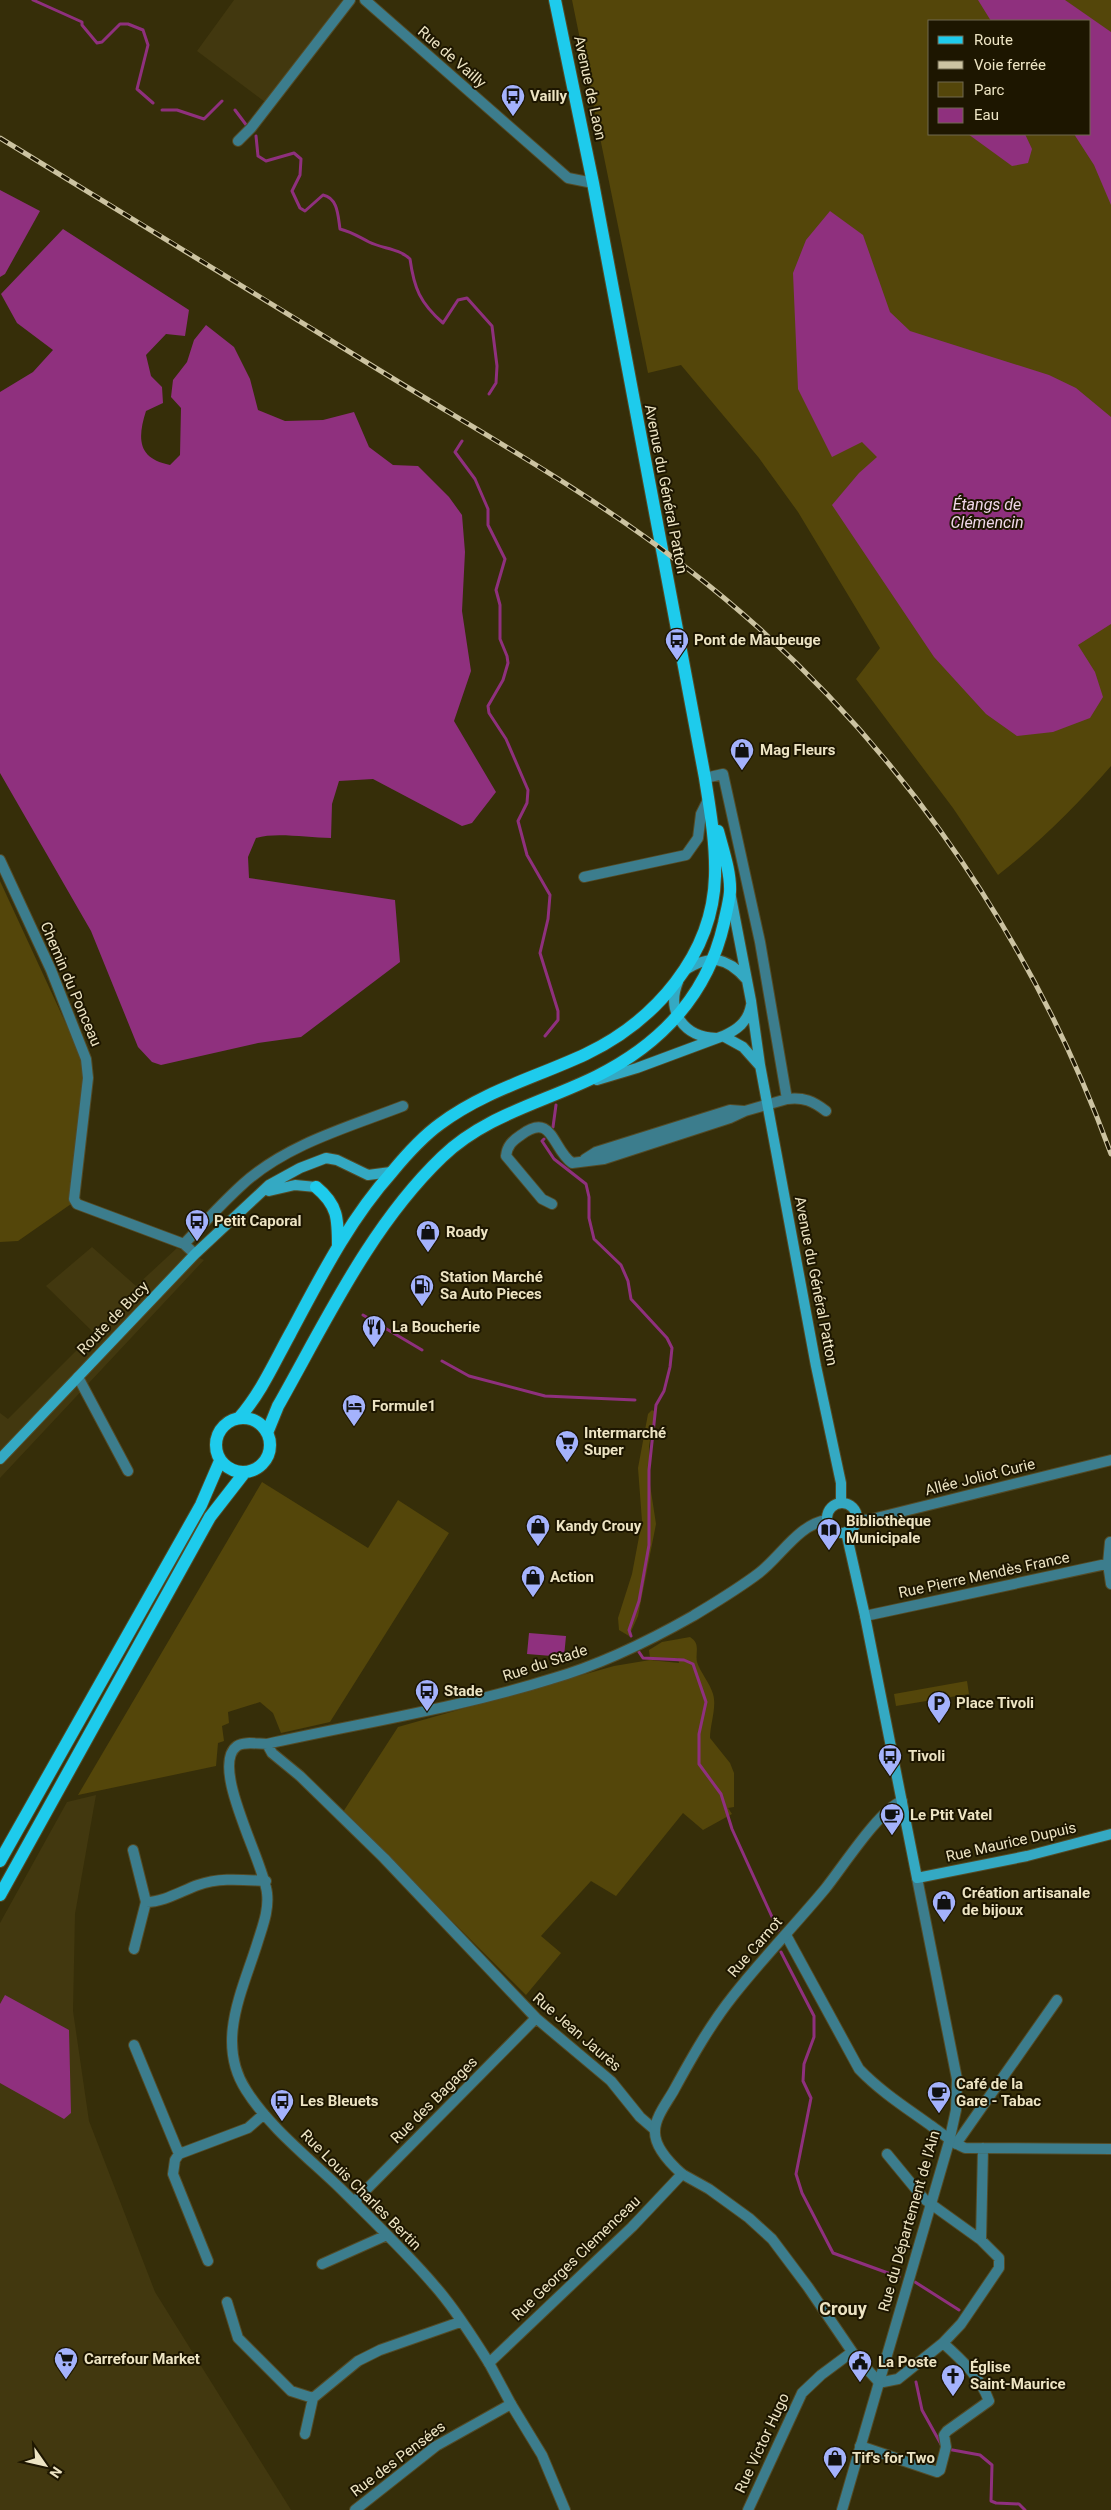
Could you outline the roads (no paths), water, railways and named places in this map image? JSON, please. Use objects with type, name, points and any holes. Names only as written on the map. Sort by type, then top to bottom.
[{"type":"main road","name":"Avenue de Laon","points":[[555,0],[593,183]]},
{"type":"main road","name":"Avenue du Général Patton","points":[[593,183],[708,800]]},
{"type":"main road","points":[[576,1086],[637,1068],[719,1037],[740,1026],[746,1018],[751,1001],[724,851],[708,800]]},
{"type":"main road","points":[[708,800],[714,847],[715,878],[701,937],[674,993],[674,1006],[684,1026],[694,1033],[719,1037],[743,1047],[760,1066]]},
{"type":"main road","points":[[730,891],[721,936],[713,960],[699,988],[678,1016],[654,1038],[618,1065],[576,1086],[505,1116],[464,1139],[444,1154],[404,1197],[385,1221],[316,1338],[278,1406],[267,1433],[270,1450],[262,1465],[245,1472],[236,1472],[220,1461],[217,1452],[218,1434],[223,1426],[239,1418],[261,1389],[338,1246],[391,1172],[440,1124],[484,1097],[586,1054],[606,1043],[638,1021],[696,963],[713,960],[732,965],[747,980]]},
{"type":"main road","name":"Avenue du Général Patton","points":[[751,1001],[767,1105],[816,1366],[841,1483],[841,1503]]},
{"type":"main road","name":"Route de Bucy","points":[[0,1459],[195,1254],[269,1185],[288,1174],[326,1158],[337,1160],[368,1175],[391,1172]]},
{"type":"main road","name":"Route de Bucy","points":[[250,1201],[282,1186],[306,1185],[316,1187]]},
{"type":"main road","points":[[316,1187],[326,1196],[337,1217],[338,1246]]},
{"type":"main road","points":[[239,1418],[256,1421],[267,1433]]},
{"type":"main road","points":[[0,1861],[201,1505],[220,1461]]},
{"type":"main road","points":[[0,1895],[210,1517],[245,1472]]},
{"type":"main road","points":[[841,1503],[851,1506],[856,1519],[853,1527],[846,1532],[832,1529],[827,1520],[829,1510],[836,1504],[841,1503]]},
{"type":"main road","points":[[846,1532],[865,1616],[917,1878]]},
{"type":"main road","name":"Rue Maurice Dupuis","points":[[917,1878],[1027,1856],[1111,1834]]},
{"type":"street","points":[[238,141],[251,128],[350,0]]},
{"type":"street","name":"Rue de Vailly","points":[[365,0],[568,178],[593,183]]},
{"type":"street","points":[[705,778],[723,774],[760,942],[787,1099]]},
{"type":"street","points":[[584,877],[686,855],[698,838],[701,814],[708,800]]},
{"type":"street","name":"Chemin du Ponceau","points":[[0,860],[51,970],[86,1059],[88,1078],[74,1199],[77,1204],[184,1244],[195,1254]]},
{"type":"street","points":[[552,1204],[542,1199],[506,1156],[506,1149],[510,1143],[533,1127],[542,1127],[550,1132],[567,1160],[572,1163],[584,1160],[596,1152],[730,1110],[745,1110],[787,1099],[800,1098],[813,1101],[826,1111]]},
{"type":"street","points":[[184,1244],[243,1184],[276,1160],[298,1148],[403,1106]]},
{"type":"street","points":[[78,1377],[128,1471]]},
{"type":"street","name":"Allée Joliot Curie","points":[[856,1519],[868,1520],[1111,1460]]},
{"type":"street","name":"Rue du Stade","points":[[236,1747],[242,1743],[267,1744],[484,1698],[582,1669],[667,1630],[727,1596],[761,1571],[805,1529],[820,1521],[827,1520]]},
{"type":"street","points":[[1110,1542],[1111,1584]]},
{"type":"street","name":"Rue Pierre Mendès France","points":[[865,1616],[1110,1564]]},
{"type":"street","name":"Rue Jean Jaurès","points":[[267,1744],[272,1753],[300,1776],[384,1858],[536,2018],[611,2081],[640,2117],[654,2130],[657,2142],[669,2160],[682,2174],[709,2189],[749,2218],[772,2239],[808,2287],[852,2352],[878,2381]]},
{"type":"street","name":"Rue Louis Charles Bertin","points":[[236,1747],[228,1761],[232,1792],[266,1881],[266,1915],[232,2023],[230,2044],[238,2076],[264,2114],[354,2202],[435,2286],[489,2363],[542,2455],[565,2510]]},
{"type":"street","name":"Rue Carnot","points":[[654,2130],[659,2117],[700,2043],[733,1996],[786,1935],[884,1815],[902,1801]]},
{"type":"street","points":[[133,1850],[146,1902],[134,1948]]},
{"type":"street","name":"Rue du Département de l'Ain","points":[[842,2510],[930,2205],[952,2143],[956,2110],[957,2079],[917,1878]]},
{"type":"street","points":[[146,1902],[156,1902],[200,1884],[229,1880],[266,1881]]},
{"type":"street","points":[[786,1935],[859,2069],[871,2082],[938,2130],[952,2143],[965,2148],[1111,2149]]},
{"type":"street","points":[[952,2143],[1057,2000]]},
{"type":"street","name":"Rue des Bagages","points":[[354,2202],[536,2018]]},
{"type":"street","points":[[134,2045],[179,2154]]},
{"type":"street","points":[[208,2261],[173,2174],[175,2160],[179,2154],[248,2128],[264,2114]]},
{"type":"street","points":[[981,2240],[983,2148]]},
{"type":"street","points":[[878,2381],[887,2383],[898,2379],[943,2342],[961,2324],[999,2268],[999,2258],[981,2240],[930,2205],[887,2154]]},
{"type":"street","name":"Rue Georges Clemenceau","points":[[489,2363],[632,2227],[682,2174]]},
{"type":"street","points":[[322,2264],[386,2235]]},
{"type":"street","points":[[226,2302],[238,2338],[291,2391],[313,2398]]},
{"type":"street","points":[[305,2434],[313,2398],[358,2361],[380,2350],[460,2322]]},
{"type":"street","points":[[860,2446],[937,2472],[942,2467],[945,2447],[944,2435],[988,2402],[985,2392],[965,2364],[943,2342]]},
{"type":"street","name":"Rue Victor Hugo","points":[[748,2510],[802,2393],[821,2374],[852,2352]]},
{"type":"street","name":"Rue des Pensées","points":[[355,2510],[436,2446],[511,2404]]},
{"type":"water","points":[[978,0],[1065,0],[1111,32],[1111,205],[1094,165],[1075,135],[1091,135],[1091,20],[990,20]]},
{"type":"water","points":[[969,135],[1025,135],[1032,149],[1028,163],[1012,166]]},
{"type":"water","points":[[0,190],[40,211],[5,274],[0,277]]},
{"type":"water","name":"Étangs de Clémencin","points":[[830,211],[863,235],[890,312],[910,331],[1049,375],[1076,388],[1111,417],[1111,624],[1078,645],[1095,672],[1103,697],[1090,718],[1053,732],[1017,736],[986,714],[934,657],[832,505],[859,473],[877,457],[862,442],[832,457],[798,389],[793,273],[806,240]]},
{"type":"water","points":[[63,229],[189,310],[185,336],[166,334],[146,355],[151,376],[162,387],[163,403],[146,411],[141,430],[143,446],[151,458],[170,465],[180,455],[181,408],[171,397],[173,380],[187,362],[194,340],[206,325],[234,347],[250,379],[258,410],[285,421],[323,420],[354,412],[369,447],[393,465],[418,466],[449,497],[462,515],[465,552],[462,611],[471,671],[454,721],[496,792],[472,823],[462,826],[373,779],[339,781],[332,804],[331,838],[283,835],[256,838],[248,857],[249,878],[395,900],[400,962],[301,1037],[258,1043],[161,1065],[152,1062],[138,1047],[91,931],[0,773],[0,392],[33,372],[53,350],[17,323],[1,294]]},
{"type":"water","points":[[529,1633],[566,1636],[564,1657],[527,1654]]},
{"type":"water","points":[[5,1995],[69,2030],[71,2113],[64,2119],[0,2083],[0,2004]]},
{"type":"waterway","points":[[33,0],[82,22],[82,25],[97,43],[102,42],[120,24],[128,24],[143,30],[148,45],[137,89],[153,103]]},
{"type":"waterway","points":[[162,110],[177,110],[204,119],[222,101]]},
{"type":"waterway","points":[[235,110],[247,126]]},
{"type":"waterway","points":[[256,136],[258,156],[266,161],[294,153],[301,159],[300,175],[292,191],[300,208],[305,211],[323,195],[328,197],[332,200],[338,213],[340,229],[405,255],[410,259],[419,294],[429,309],[443,323],[458,300],[467,298],[492,326],[497,366],[496,383],[489,394]]},
{"type":"waterway","points":[[462,441],[455,452],[475,479],[488,509],[488,525],[505,559],[496,590],[500,605],[500,639],[508,663],[503,680],[488,706],[489,713],[506,739],[528,790],[527,803],[518,821],[527,855],[550,895],[548,919],[540,953],[558,1011],[558,1020],[545,1036]]},
{"type":"waterway","points":[[553,1127],[556,1105]]},
{"type":"waterway","points":[[544,1139],[542,1141],[554,1159],[586,1184],[589,1197],[589,1218],[594,1239],[621,1265],[628,1281],[631,1299],[667,1338],[672,1348],[670,1367],[664,1391],[656,1405],[649,1470],[649,1545],[639,1601],[629,1630],[631,1636]]},
{"type":"waterway","points":[[363,1315],[422,1350]]},
{"type":"waterway","points":[[442,1361],[469,1376],[545,1396],[635,1400]]},
{"type":"waterway","points":[[639,1652],[643,1658],[684,1660],[693,1664],[706,1702],[699,1734],[699,1764],[721,1794],[732,1829],[778,1930]]},
{"type":"waterway","points":[[781,1952],[814,2016],[814,2037],[804,2064],[803,2081],[811,2098],[796,2174],[802,2193],[833,2253],[899,2277]]},
{"type":"waterway","points":[[915,2282],[959,2310]]},
{"type":"waterway","points":[[916,2382],[922,2410],[942,2446]]},
{"type":"waterway","points":[[947,2449],[980,2455],[992,2465],[991,2501],[1019,2504],[1025,2510]]},
{"type":"railway","points":[[0,138],[574,489],[684,566],[755,625],[822,689],[883,757],[940,830],[991,906],[1036,986],[1077,1069],[1111,1154]]},
{"type":"place","name":"Vailly","points":[[513,117]]},
{"type":"place","name":"Pont de Maubeuge","points":[[677,661]]},
{"type":"place","name":"Mag Fleurs","points":[[742,771]]},
{"type":"place","name":"Petit Caporal","points":[[197,1242]]},
{"type":"place","name":"Roady","points":[[428,1253]]},
{"type":"place","name":"Station Marché Sa Auto Pieces","points":[[422,1307]]},
{"type":"place","name":"La Boucherie","points":[[374,1348]]},
{"type":"place","name":"Formule1","points":[[354,1427]]},
{"type":"place","name":"Intermarché Super","points":[[567,1463]]},
{"type":"place","name":"Kandy Crouy","points":[[538,1547]]},
{"type":"place","name":"Bibliothèque Municipale","points":[[829,1551]]},
{"type":"place","name":"Action","points":[[533,1598]]},
{"type":"place","name":"Stade","points":[[427,1712]]},
{"type":"place","name":"Place Tivoli","points":[[939,1724]]},
{"type":"place","name":"Tivoli","points":[[890,1777]]},
{"type":"place","name":"Le Ptit Vatel","points":[[892,1836]]},
{"type":"place","name":"Création artisanale de bijoux","points":[[944,1923]]},
{"type":"place","name":"Café de la Gare - Tabac","points":[[939,2114]]},
{"type":"place","name":"Les Bleuets","points":[[282,2122]]},
{"type":"place","name":"Carrefour Market","points":[[66,2380]]},
{"type":"place","name":"La Poste","points":[[860,2383]]},
{"type":"place","name":"Église Saint-Maurice","points":[[953,2397]]},
{"type":"place","name":"Tif's for Two","points":[[835,2479]]},
{"type":"district","name":"Crouy","points":[[843,2309]]}]
